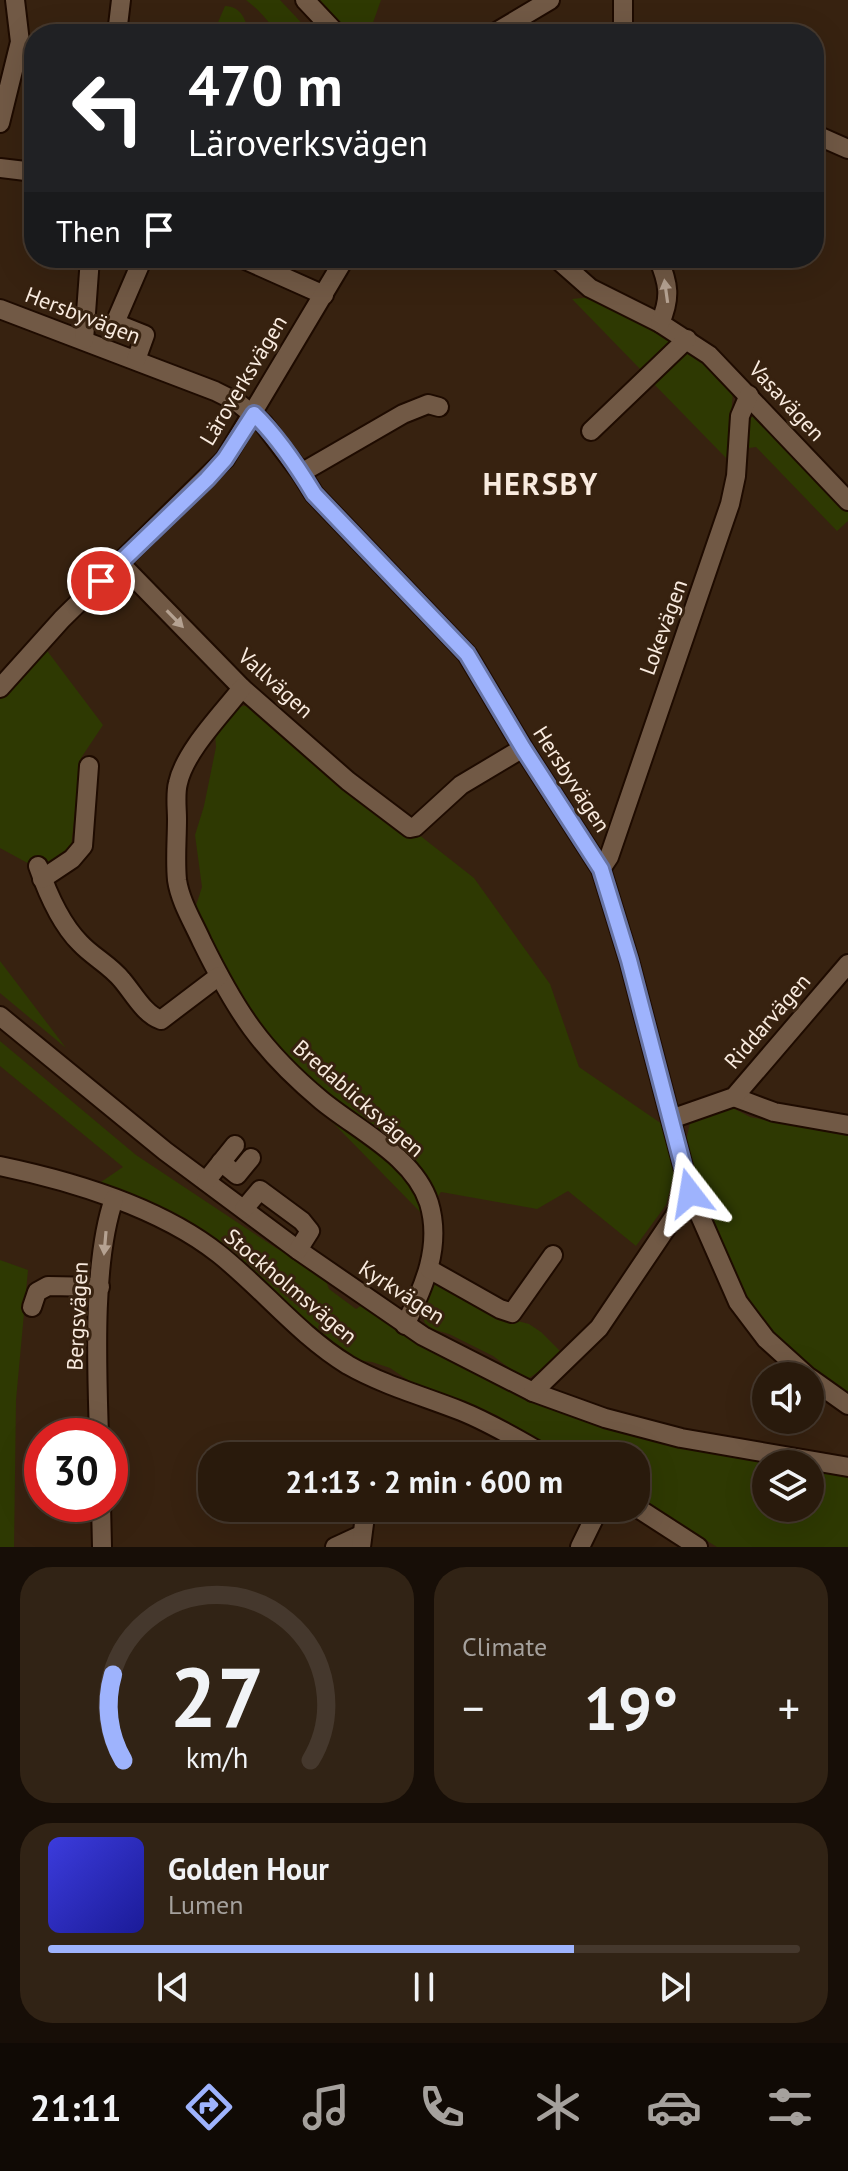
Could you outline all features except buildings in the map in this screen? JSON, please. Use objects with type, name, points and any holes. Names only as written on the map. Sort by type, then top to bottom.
[{"type":"street","points":[[118,24],[121,0]]},
{"type":"street","points":[[305,0],[328,24]]},
{"type":"street","points":[[510,24],[550,0]]},
{"type":"street","points":[[623,0],[623,24]]},
{"type":"street","points":[[0,24],[16,4]]},
{"type":"street","points":[[0,123],[20,42],[16,4]]},
{"type":"street","points":[[824,138],[848,149]]},
{"type":"street","points":[[0,168],[24,171]]},
{"type":"street","points":[[84,340],[89,268]]},
{"type":"street","points":[[136,360],[145,335],[115,323],[139,268]]},
{"type":"street","points":[[263,268],[324,295]]},
{"type":"street","name":"Läroverksvägen","points":[[0,688],[62,619],[225,459],[339,268]]},
{"type":"street","name":"Vasavägen","points":[[567,268],[590,288],[687,339],[724,369],[848,501]]},
{"type":"street","points":[[660,323],[668,303],[662,268]]},
{"type":"street","name":"Hersbyvägen","points":[[0,309],[215,391],[254,414],[314,494],[467,654],[601,869],[629,960],[690,1193],[738,1302],[766,1339],[791,1362]]},
{"type":"street","points":[[591,431],[687,339]]},
{"type":"street","name":"Lokevägen","points":[[601,869],[609,857],[720,537],[736,476],[740,416],[749,395]]},
{"type":"street","points":[[301,473],[403,414],[428,404],[439,407]]},
{"type":"street","name":"Vallvägen","points":[[120,563],[242,688],[348,781],[410,828],[415,827],[461,785],[523,748]]},
{"type":"street","name":"Bredablicksvägen","points":[[242,688],[194,750],[177,784],[177,880],[181,896],[246,1024],[276,1060],[411,1172],[429,1203],[434,1246],[417,1302],[405,1325]]},
{"type":"street","points":[[89,766],[83,846],[72,859],[40,872],[68,929],[80,944],[104,961],[153,1017],[161,1020],[219,976]]},
{"type":"street","name":"Riddarvägen","points":[[671,1119],[734,1097],[848,964]]},
{"type":"street","name":"Kyrkvägen","points":[[0,1016],[206,1181],[405,1325],[533,1392],[640,1429],[848,1467]]},
{"type":"street","points":[[734,1097],[774,1112],[848,1125]]},
{"type":"street","points":[[206,1181],[235,1145]]},
{"type":"street","points":[[221,1162],[237,1175],[251,1158]]},
{"type":"street","name":"Stockholmsvägen","points":[[0,1166],[114,1199],[182,1230],[217,1253],[322,1348],[349,1365],[376,1380],[493,1425],[523,1442]]},
{"type":"street","points":[[533,1392],[599,1328],[690,1193]]},
{"type":"street","name":"Bergsvägen","points":[[98,1418],[100,1287],[107,1219],[114,1199]]},
{"type":"street","points":[[429,1269],[512,1313],[553,1255]]},
{"type":"street","points":[[32,1307],[37,1292],[48,1286],[100,1287]]},
{"type":"street","name":"Hersbyvägen","points":[[824,1388],[848,1405]]},
{"type":"street","points":[[650,1516],[698,1547]]},
{"type":"street","points":[[101,1522],[102,1547]]},
{"type":"street","points":[[580,1547],[592,1522]]},
{"type":"street","points":[[335,1547],[361,1541]]},
{"type":"green space","points":[[246,0],[280,0],[303,24],[270,24]]},
{"type":"green space","points":[[314,0],[381,0],[373,24],[338,24]]},
{"type":"green space","points":[[225,6],[239,11],[246,24],[217,24]]},
{"type":"green space","points":[[591,297],[645,321],[676,343],[643,372],[572,299]]},
{"type":"green space","points":[[682,348],[696,352],[733,390],[728,460],[650,380]]},
{"type":"green space","points":[[759,416],[848,510],[848,521],[837,531],[756,447],[749,448],[743,427],[749,417]]},
{"type":"green space","points":[[45,648],[103,725],[81,758],[71,848],[55,863],[33,866],[0,848],[0,697]]},
{"type":"green space","points":[[251,705],[406,836],[418,834],[474,878],[550,984],[579,1067],[662,1124],[676,1166],[666,1205],[636,1246],[568,1191],[537,1209],[441,1192],[424,1216],[261,1049],[210,978],[188,930],[202,887],[195,835],[216,747],[215,733],[237,707]]},
{"type":"green space","points":[[0,961],[66,1048],[0,993]]},
{"type":"green space","points":[[0,1041],[136,1155],[276,1248],[300,1259],[325,1278],[329,1289],[356,1309],[362,1305],[418,1342],[466,1368],[752,1453],[752,1522],[824,1522],[824,1470],[848,1474],[848,1547],[717,1547],[650,1506],[650,1442],[543,1442],[496,1415],[415,1385],[390,1368],[348,1359],[262,1286],[98,1184],[123,1167],[0,1066]]},
{"type":"green space","points":[[731,1107],[750,1117],[848,1136],[848,1394],[824,1378],[824,1362],[802,1362],[774,1336],[743,1294],[696,1176],[686,1141],[690,1122]]},
{"type":"green space","points":[[0,1260],[28,1270],[16,1400],[14,1547],[0,1547]]},
{"type":"green space","points":[[430,1279],[507,1318],[529,1324],[564,1355],[529,1378],[519,1375],[493,1356],[432,1329],[420,1312]]},
{"type":"district","name":"HERSBY","points":[[541,485]]},
{"type":"route","points":[[101,581],[207,479],[225,459],[254,414],[314,494],[467,654],[601,869],[629,960],[690,1193]]}]
